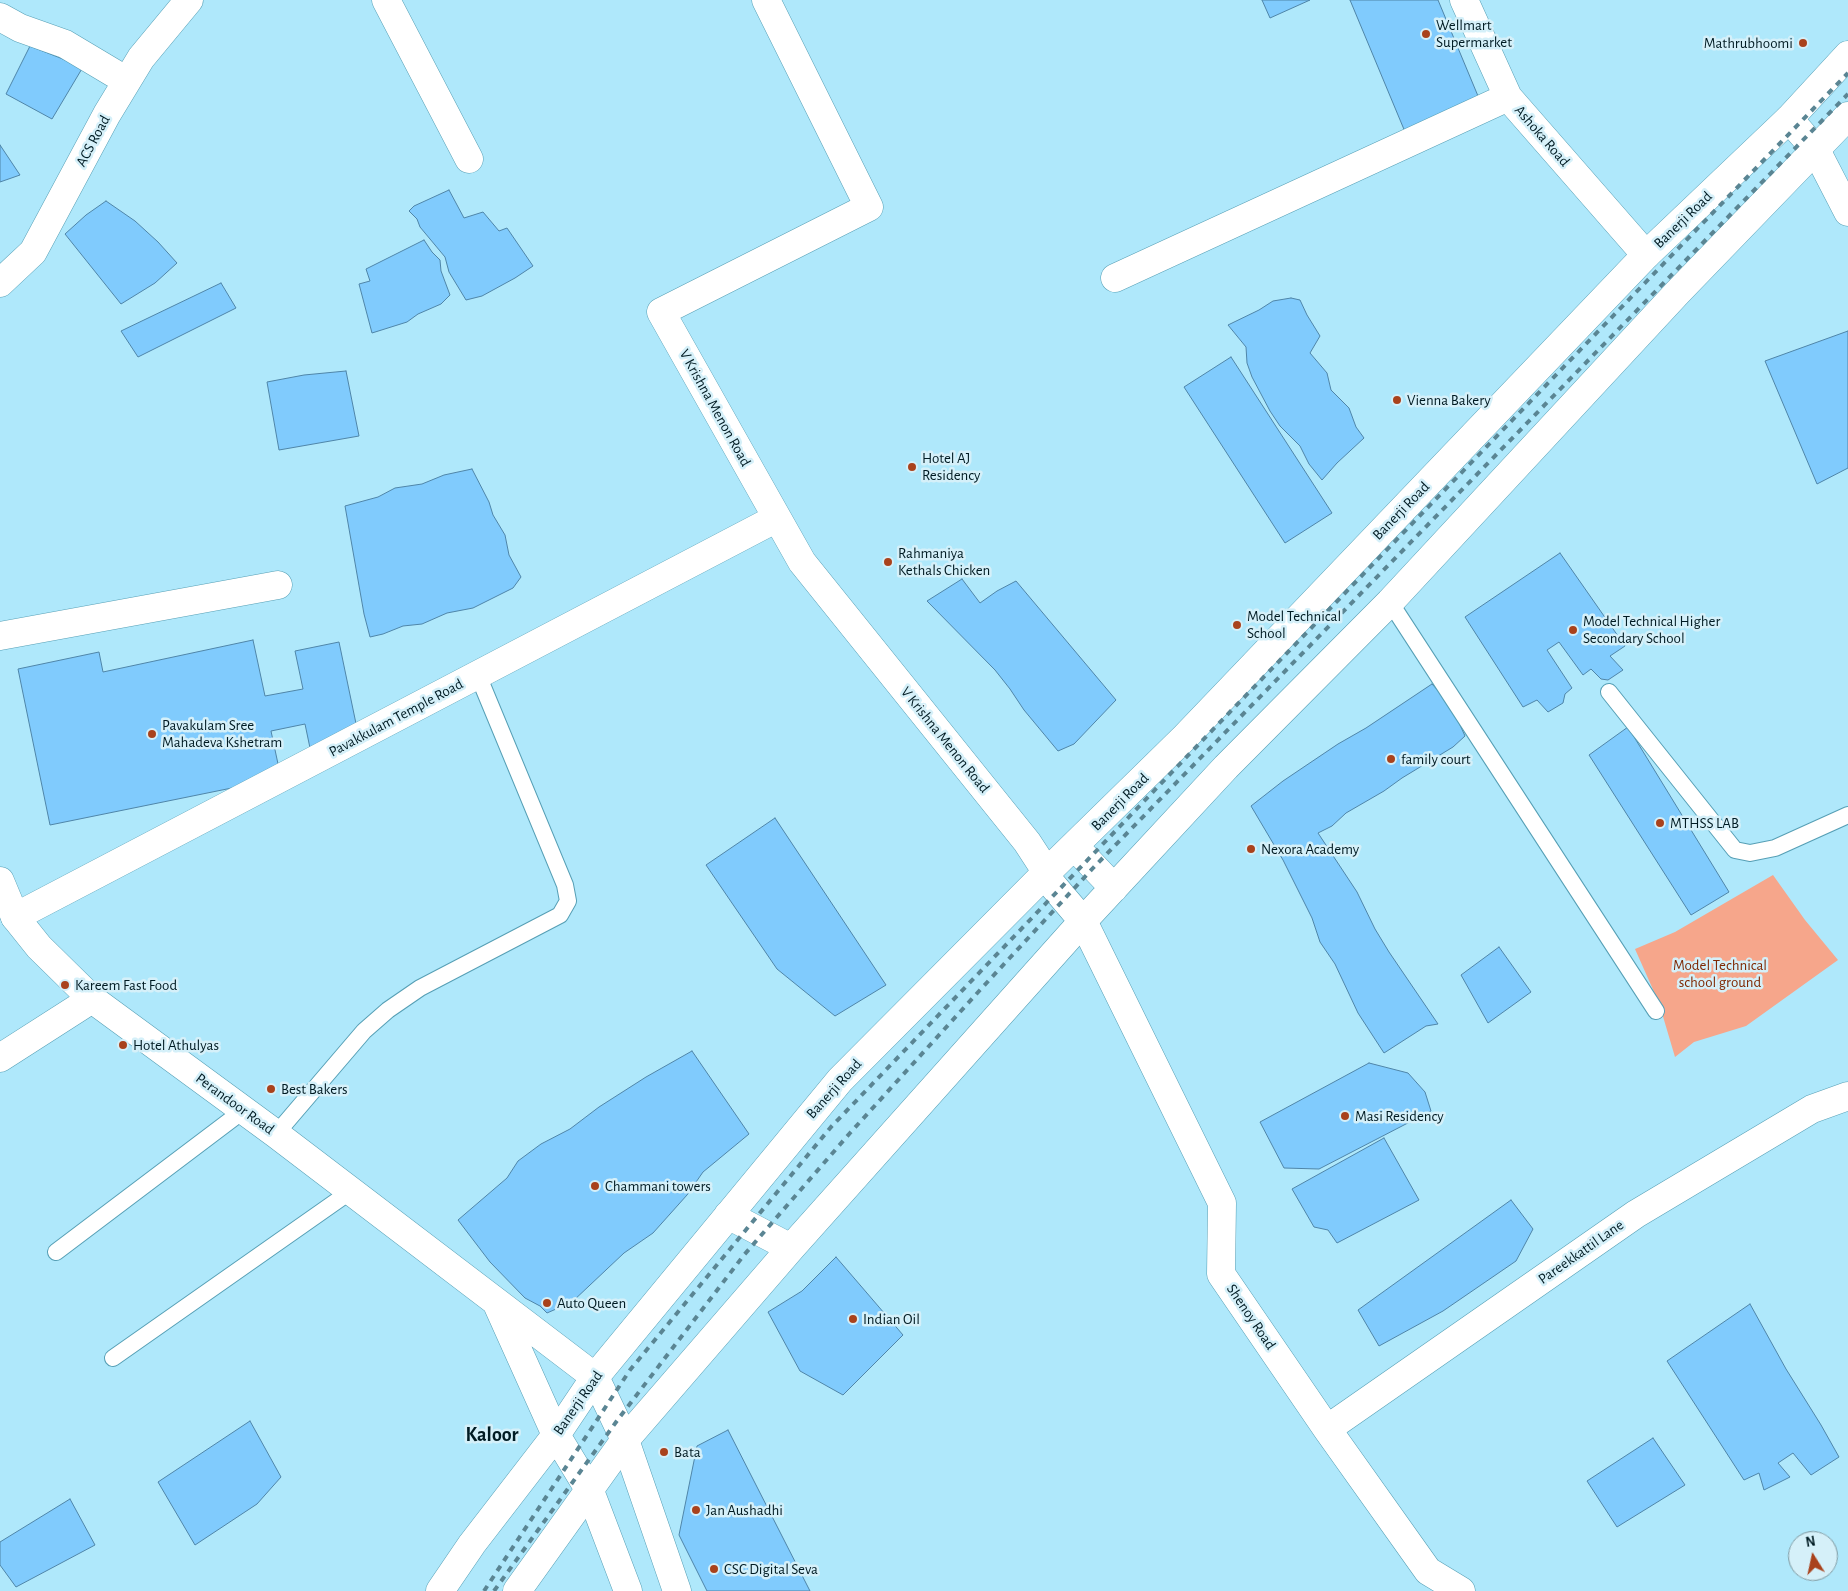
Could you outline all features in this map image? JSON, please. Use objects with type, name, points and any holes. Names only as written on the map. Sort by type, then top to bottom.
[{"type":"main road","name":"ACS Road","points":[[0,283],[33,252],[107,114],[141,58],[189,0]]},
{"type":"main road","points":[[386,0],[469,159]]},
{"type":"main road","name":"V Krishna Menon Road","points":[[766,0],[869,207],[661,312],[802,562],[1027,842],[1042,865],[1044,875],[1083,921]]},
{"type":"main road","name":"Ashoka Road","points":[[1464,0],[1508,97],[1646,255]]},
{"type":"main road","points":[[0,17],[20,28],[65,44],[127,81]]},
{"type":"main road","name":"Banerji Road","points":[[440,1591],[472,1544],[556,1435],[596,1377],[840,1080],[1044,875],[1075,847],[1186,736],[1646,255],[1789,119],[1848,55]]},
{"type":"main road","points":[[1115,278],[1508,97]]},
{"type":"main road","points":[[516,1591],[625,1440],[791,1248],[1083,921],[1226,767],[1390,602],[1670,300],[1848,116]]},
{"type":"main road","points":[[1789,119],[1816,150],[1848,212]]},
{"type":"main road","name":"Pavakkulam Temple Road","points":[[15,917],[777,518]]},
{"type":"main road","points":[[0,636],[278,585]]},
{"type":"main road","points":[[1075,847],[1114,888]]},
{"type":"main road","name":"Perandoor Road","points":[[0,881],[15,917],[39,947],[92,999],[244,1110],[596,1377]]},
{"type":"main road","name":"Shenoy Road","points":[[1083,921],[1222,1203],[1221,1274],[1428,1572],[1461,1591]]},
{"type":"main road","points":[[0,1058],[92,999]]},
{"type":"main road","name":"Pareekkattil Lane","points":[[1327,1429],[1636,1214],[1812,1109],[1848,1096]]},
{"type":"main road","points":[[728,1215],[791,1248]]},
{"type":"main road","name":"Perandoor Road","points":[[497,1303],[556,1435],[590,1491],[628,1591]]},
{"type":"main road","points":[[596,1377],[625,1440],[677,1591]]},
{"type":"lane","points":[[1390,602],[1656,1011]]},
{"type":"lane","points":[[276,1134],[364,1031],[388,1010],[420,988],[560,915],[568,901],[565,885],[478,675]]},
{"type":"lane","points":[[1608,692],[1735,850],[1750,853],[1774,848],[1848,815]]},
{"type":"lane","points":[[56,1252],[244,1110]]},
{"type":"lane","points":[[113,1358],[351,1191]]},
{"type":"green space","name":"Model Technical school ground","points":[[1773,875],[1805,920],[1838,960],[1746,1026],[1694,1042],[1675,1057],[1659,1003],[1635,949],[1675,932]]},
{"type":"building","points":[[1262,0],[1310,0],[1270,18]]},
{"type":"building","points":[[1350,0],[1438,0],[1483,108],[1408,139]]},
{"type":"building","points":[[30,46],[83,67],[52,119],[6,94]]},
{"type":"building","points":[[0,145],[20,175],[0,182]]},
{"type":"building","points":[[449,190],[464,218],[483,212],[499,231],[507,228],[533,266],[482,296],[466,300],[449,272],[445,257],[409,211],[414,206]]},
{"type":"building","points":[[106,201],[135,221],[177,263],[155,283],[121,304],[65,234],[86,215]]},
{"type":"building","points":[[424,240],[440,260],[441,271],[450,295],[441,304],[418,314],[407,322],[372,333],[359,284],[370,281],[366,269]]},
{"type":"building","points":[[221,283],[236,308],[138,357],[121,331]]},
{"type":"building","points":[[1291,298],[1300,300],[1320,336],[1310,353],[1327,373],[1331,390],[1349,408],[1356,427],[1364,438],[1322,480],[1309,464],[1300,446],[1280,426],[1270,411],[1252,377],[1247,363],[1246,347],[1228,325],[1273,301]]},
{"type":"building","points":[[1848,331],[1848,468],[1817,484],[1765,361]]},
{"type":"building","points":[[1231,357],[1332,513],[1285,543],[1184,387]]},
{"type":"building","points":[[346,371],[359,436],[279,450],[267,382],[304,375]]},
{"type":"building","points":[[472,469],[489,502],[493,515],[505,535],[509,555],[521,577],[513,588],[473,608],[447,613],[422,624],[403,626],[370,637],[364,614],[345,506],[378,497],[395,488],[422,484],[444,475]]},
{"type":"building","points":[[1560,553],[1625,646],[1610,656],[1623,670],[1608,680],[1601,679],[1591,669],[1583,675],[1559,642],[1547,650],[1572,688],[1565,694],[1563,703],[1548,712],[1537,700],[1523,707],[1465,617]]},
{"type":"building","points":[[962,579],[980,603],[1016,581],[1116,700],[1074,744],[1058,751],[1024,710],[995,670],[927,601]]},
{"type":"building","name":"Pavakulam Sree Mahadeva Kshetram","points":[[253,640],[265,696],[303,689],[295,651],[339,642],[359,738],[310,748],[305,724],[271,731],[281,778],[50,825],[18,669],[99,652],[103,672]]},
{"type":"building","points":[[1432,684],[1451,705],[1465,736],[1453,747],[1346,813],[1332,826],[1318,833],[1357,892],[1375,929],[1389,952],[1438,1024],[1426,1026],[1384,1053],[1358,1013],[1335,964],[1320,942],[1312,918],[1283,860],[1251,806],[1283,781]]},
{"type":"building","name":"MTHSS LAB","points":[[1628,727],[1729,892],[1691,915],[1589,755]]},
{"type":"building","points":[[775,818],[886,985],[835,1016],[777,969],[706,865]]},
{"type":"building","points":[[1499,947],[1531,992],[1488,1023],[1461,975]]},
{"type":"building","name":"Chammani towers","points":[[692,1051],[749,1134],[703,1172],[687,1195],[653,1233],[624,1253],[572,1302],[547,1313],[540,1306],[525,1298],[490,1262],[458,1220],[507,1178],[518,1161],[541,1144],[570,1129],[599,1107]]},
{"type":"building","name":"Masi Residency","points":[[1369,1063],[1408,1073],[1425,1092],[1431,1111],[1319,1169],[1284,1168],[1260,1122]]},
{"type":"building","points":[[1384,1138],[1419,1200],[1337,1243],[1328,1230],[1314,1227],[1292,1189]]},
{"type":"building","points":[[1511,1200],[1533,1229],[1516,1261],[1443,1311],[1379,1346],[1358,1310]]},
{"type":"building","points":[[836,1257],[903,1335],[843,1395],[800,1371],[768,1312],[802,1291]]},
{"type":"building","points":[[1750,1304],[1786,1369],[1839,1457],[1811,1475],[1793,1453],[1778,1463],[1790,1477],[1764,1490],[1759,1473],[1744,1480],[1667,1361]]},
{"type":"building","points":[[250,1421],[281,1477],[257,1504],[195,1545],[158,1482]]},
{"type":"building","points":[[728,1430],[810,1591],[707,1591],[679,1535],[697,1446]]},
{"type":"building","points":[[1653,1438],[1685,1485],[1617,1527],[1587,1481]]},
{"type":"building","points":[[70,1499],[95,1545],[16,1587],[0,1565],[0,1542]]},
{"type":"railway","points":[[484,1591],[630,1370],[831,1127],[1848,73]]},
{"type":"railway","points":[[494,1591],[619,1418],[744,1255],[850,1133],[1094,867],[1848,94]]},
{"type":"place","name":"Wellmart Supermarket","points":[[1426,34]]},
{"type":"place","name":"Mathrubhoomi","points":[[1803,43]]},
{"type":"place","name":"Vienna Bakery","points":[[1397,400]]},
{"type":"place","name":"Hotel AJ Residency","points":[[912,467]]},
{"type":"place","name":"Rahmaniya Kethals Chicken","points":[[888,562]]},
{"type":"place","name":"Model Technical School","points":[[1237,625]]},
{"type":"place","name":"Model Technical Higher Secondary School","points":[[1573,630]]},
{"type":"place","name":"Pavakulam Sree Mahadeva Kshetram","points":[[152,734]]},
{"type":"place","name":"family court","points":[[1391,759]]},
{"type":"place","name":"MTHSS LAB","points":[[1660,823]]},
{"type":"place","name":"Nexora Academy","points":[[1251,849]]},
{"type":"place","name":"Kareem Fast Food","points":[[65,985]]},
{"type":"place","name":"Hotel Athulyas","points":[[123,1045]]},
{"type":"place","name":"Best Bakers","points":[[271,1089]]},
{"type":"place","name":"Masi Residency","points":[[1345,1116]]},
{"type":"place","name":"Chammani towers","points":[[595,1186]]},
{"type":"place","name":"Auto Queen","points":[[547,1303]]},
{"type":"place","name":"Indian Oil","points":[[853,1319]]},
{"type":"place","name":"Bata","points":[[664,1452]]},
{"type":"place","name":"Jan Aushadhi","points":[[696,1510]]},
{"type":"place","name":"CSC Digital Seva","points":[[714,1569]]},
{"type":"district","name":"Kaloor","points":[[492,1435]]}]
